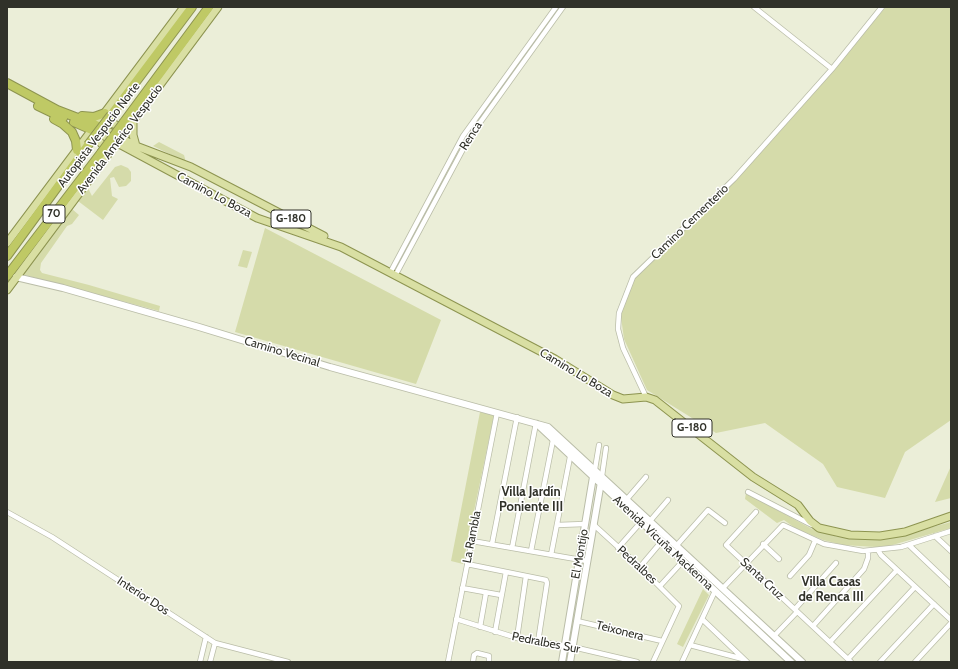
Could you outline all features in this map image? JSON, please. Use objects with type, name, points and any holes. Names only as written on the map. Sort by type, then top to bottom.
[{"type":"highway","name":"Autopista Vespucio Norte","points":[[7,256],[87,142],[192,7]]},
{"type":"highway","name":"Autopista Vespucio Norte","points":[[7,276],[126,125],[209,7]]},
{"type":"highway","name":"G-180","points":[[7,83],[94,127]]},
{"type":"highway","name":"G-180","points":[[7,90],[43,109],[94,127]]},
{"type":"highway","points":[[43,109],[72,132],[76,141],[77,150]]},
{"type":"highway","points":[[66,114],[89,117],[108,114]]},
{"type":"main road","points":[[7,243],[77,150],[87,142],[94,127],[108,114],[184,7]]},
{"type":"main road","name":"Avenida Américo Vespucio","points":[[7,290],[105,152],[118,141],[126,125],[132,122],[218,7]]},
{"type":"main road","points":[[108,114],[108,120],[116,126],[126,125]]},
{"type":"main road","points":[[132,122],[136,146]]},
{"type":"main road","name":"Camino Lo Boza","points":[[94,127],[216,196],[264,221],[341,247]]},
{"type":"main road","name":"Camino Lo Boza","points":[[118,141],[136,146],[191,167],[568,366],[613,395],[626,399],[646,398],[658,402],[754,477],[798,505],[815,526]]},
{"type":"main road","points":[[87,142],[100,142],[105,152]]},
{"type":"main road","points":[[216,196],[224,192],[223,184]]},
{"type":"main road","points":[[815,526],[843,534],[880,536],[905,532],[951,516]]},
{"type":"street","name":"Renca","points":[[393,274],[410,236],[444,170],[471,124],[556,7]]},
{"type":"street","name":"Renca","points":[[393,274],[415,238],[469,138],[563,7]]},
{"type":"street","points":[[754,7],[832,69]]},
{"type":"street","name":"Camino Cementerio","points":[[646,398],[628,360],[620,340],[618,329],[619,313],[633,278],[734,179],[832,69],[882,7]]},
{"type":"street","points":[[548,19],[553,22]]},
{"type":"street","points":[[444,170],[449,173]]},
{"type":"street","points":[[410,236],[415,238]]},
{"type":"street","name":"Camino Vecinal","points":[[16,277],[63,288],[199,327],[336,369],[497,413],[517,417],[548,427]]},
{"type":"street","name":"La Rambla","points":[[448,662],[497,413]]},
{"type":"street","points":[[492,544],[517,417]]},
{"type":"street","points":[[512,548],[536,423]]},
{"type":"street","name":"Avenida Vicuña Mackenna","points":[[536,423],[570,457],[791,662]]},
{"type":"street","name":"Avenida Vicuña Mackenna","points":[[548,427],[802,662]]},
{"type":"street","points":[[531,551],[553,440]]},
{"type":"street","name":"El Montijo","points":[[562,662],[599,445]]},
{"type":"street","name":"El Montijo","points":[[570,662],[606,448]]},
{"type":"street","points":[[551,555],[570,457]]},
{"type":"street","points":[[627,499],[646,478]]},
{"type":"street","points":[[748,492],[815,526]]},
{"type":"street","points":[[650,521],[668,500]]},
{"type":"street","points":[[672,550],[708,510],[725,523]]},
{"type":"street","name":"Interior Dos","points":[[7,512],[52,536],[215,643],[288,662]]},
{"type":"street","name":"Santa Cruz","points":[[756,512],[726,545],[850,661]]},
{"type":"street","points":[[618,548],[641,522]]},
{"type":"street","points":[[557,525],[585,524]]},
{"type":"street","name":"Pedralbes","points":[[594,525],[660,586],[679,606],[662,641]]},
{"type":"street","points":[[723,588],[763,544],[783,525],[816,541],[840,548],[868,551],[909,545],[951,531]]},
{"type":"street","points":[[935,536],[951,551]]},
{"type":"street","points":[[472,541],[587,561]]},
{"type":"street","points":[[790,576],[808,556],[816,541]]},
{"type":"street","points":[[640,567],[662,542]]},
{"type":"street","points":[[763,544],[779,559]]},
{"type":"street","points":[[909,545],[951,585]]},
{"type":"street","points":[[878,550],[951,621],[915,662]]},
{"type":"street","points":[[813,626],[864,569],[868,558],[868,551]]},
{"type":"street","points":[[660,586],[683,561]]},
{"type":"street","points":[[774,636],[836,563]]},
{"type":"street","points":[[467,564],[547,581],[538,642]]},
{"type":"street","points":[[830,642],[897,570]]},
{"type":"street","points":[[495,632],[506,572]]},
{"type":"street","points":[[702,579],[707,573]]},
{"type":"street","points":[[517,638],[526,576]]},
{"type":"street","points":[[850,661],[915,587]]},
{"type":"street","points":[[462,588],[501,595]]},
{"type":"street","points":[[682,662],[715,591]]},
{"type":"street","points":[[480,627],[486,593]]},
{"type":"street","points":[[880,662],[934,604]]},
{"type":"street","points":[[742,616],[747,611]]},
{"type":"street","name":"Pedralbes Sur","points":[[456,619],[517,638],[573,647],[637,662]]},
{"type":"street","points":[[702,620],[746,661]]},
{"type":"street","name":"Teixonera","points":[[577,621],[662,641]]},
{"type":"street","points":[[200,662],[206,637]]},
{"type":"street","points":[[652,662],[662,641]]},
{"type":"street","points":[[210,662],[215,643]]},
{"type":"street","points":[[690,645],[746,661]]},
{"type":"street","points":[[473,662],[474,655],[477,653],[489,656],[489,662]]},
{"type":"green space","points":[[886,7],[951,7],[951,420],[905,452],[885,498],[837,487],[823,464],[765,423],[716,433],[647,390],[624,339],[621,317],[622,307],[630,284],[638,274],[734,181]]},
{"type":"green space","points":[[159,142],[184,155],[186,162],[153,146]]},
{"type":"green space","points":[[121,165],[128,168],[131,172],[131,181],[126,186],[119,187],[114,177],[110,178],[112,196],[118,199],[103,220],[78,201],[88,188],[92,196],[115,167]]},
{"type":"green space","points":[[72,209],[79,215],[72,224],[67,226],[41,263],[40,270],[42,273],[160,306],[159,311],[21,274]]},
{"type":"green space","points":[[265,228],[441,320],[416,384],[235,332]]},
{"type":"green space","points":[[243,250],[252,252],[247,268],[238,266]]},
{"type":"green space","points":[[480,412],[494,415],[463,564],[451,561]]},
{"type":"green space","points":[[951,466],[951,498],[935,502]]},
{"type":"green space","points":[[746,493],[812,529],[838,537],[867,539],[892,538],[951,522],[951,528],[889,546],[876,547],[843,545],[823,540],[795,528],[784,520],[777,523],[745,499]]},
{"type":"green space","points":[[703,589],[709,595],[683,647],[677,644]]},
{"type":"district","name":"Villa Jardín Poniente III","points":[[531,500]]},
{"type":"district","name":"Villa Casas de Renca III","points":[[831,590]]}]
